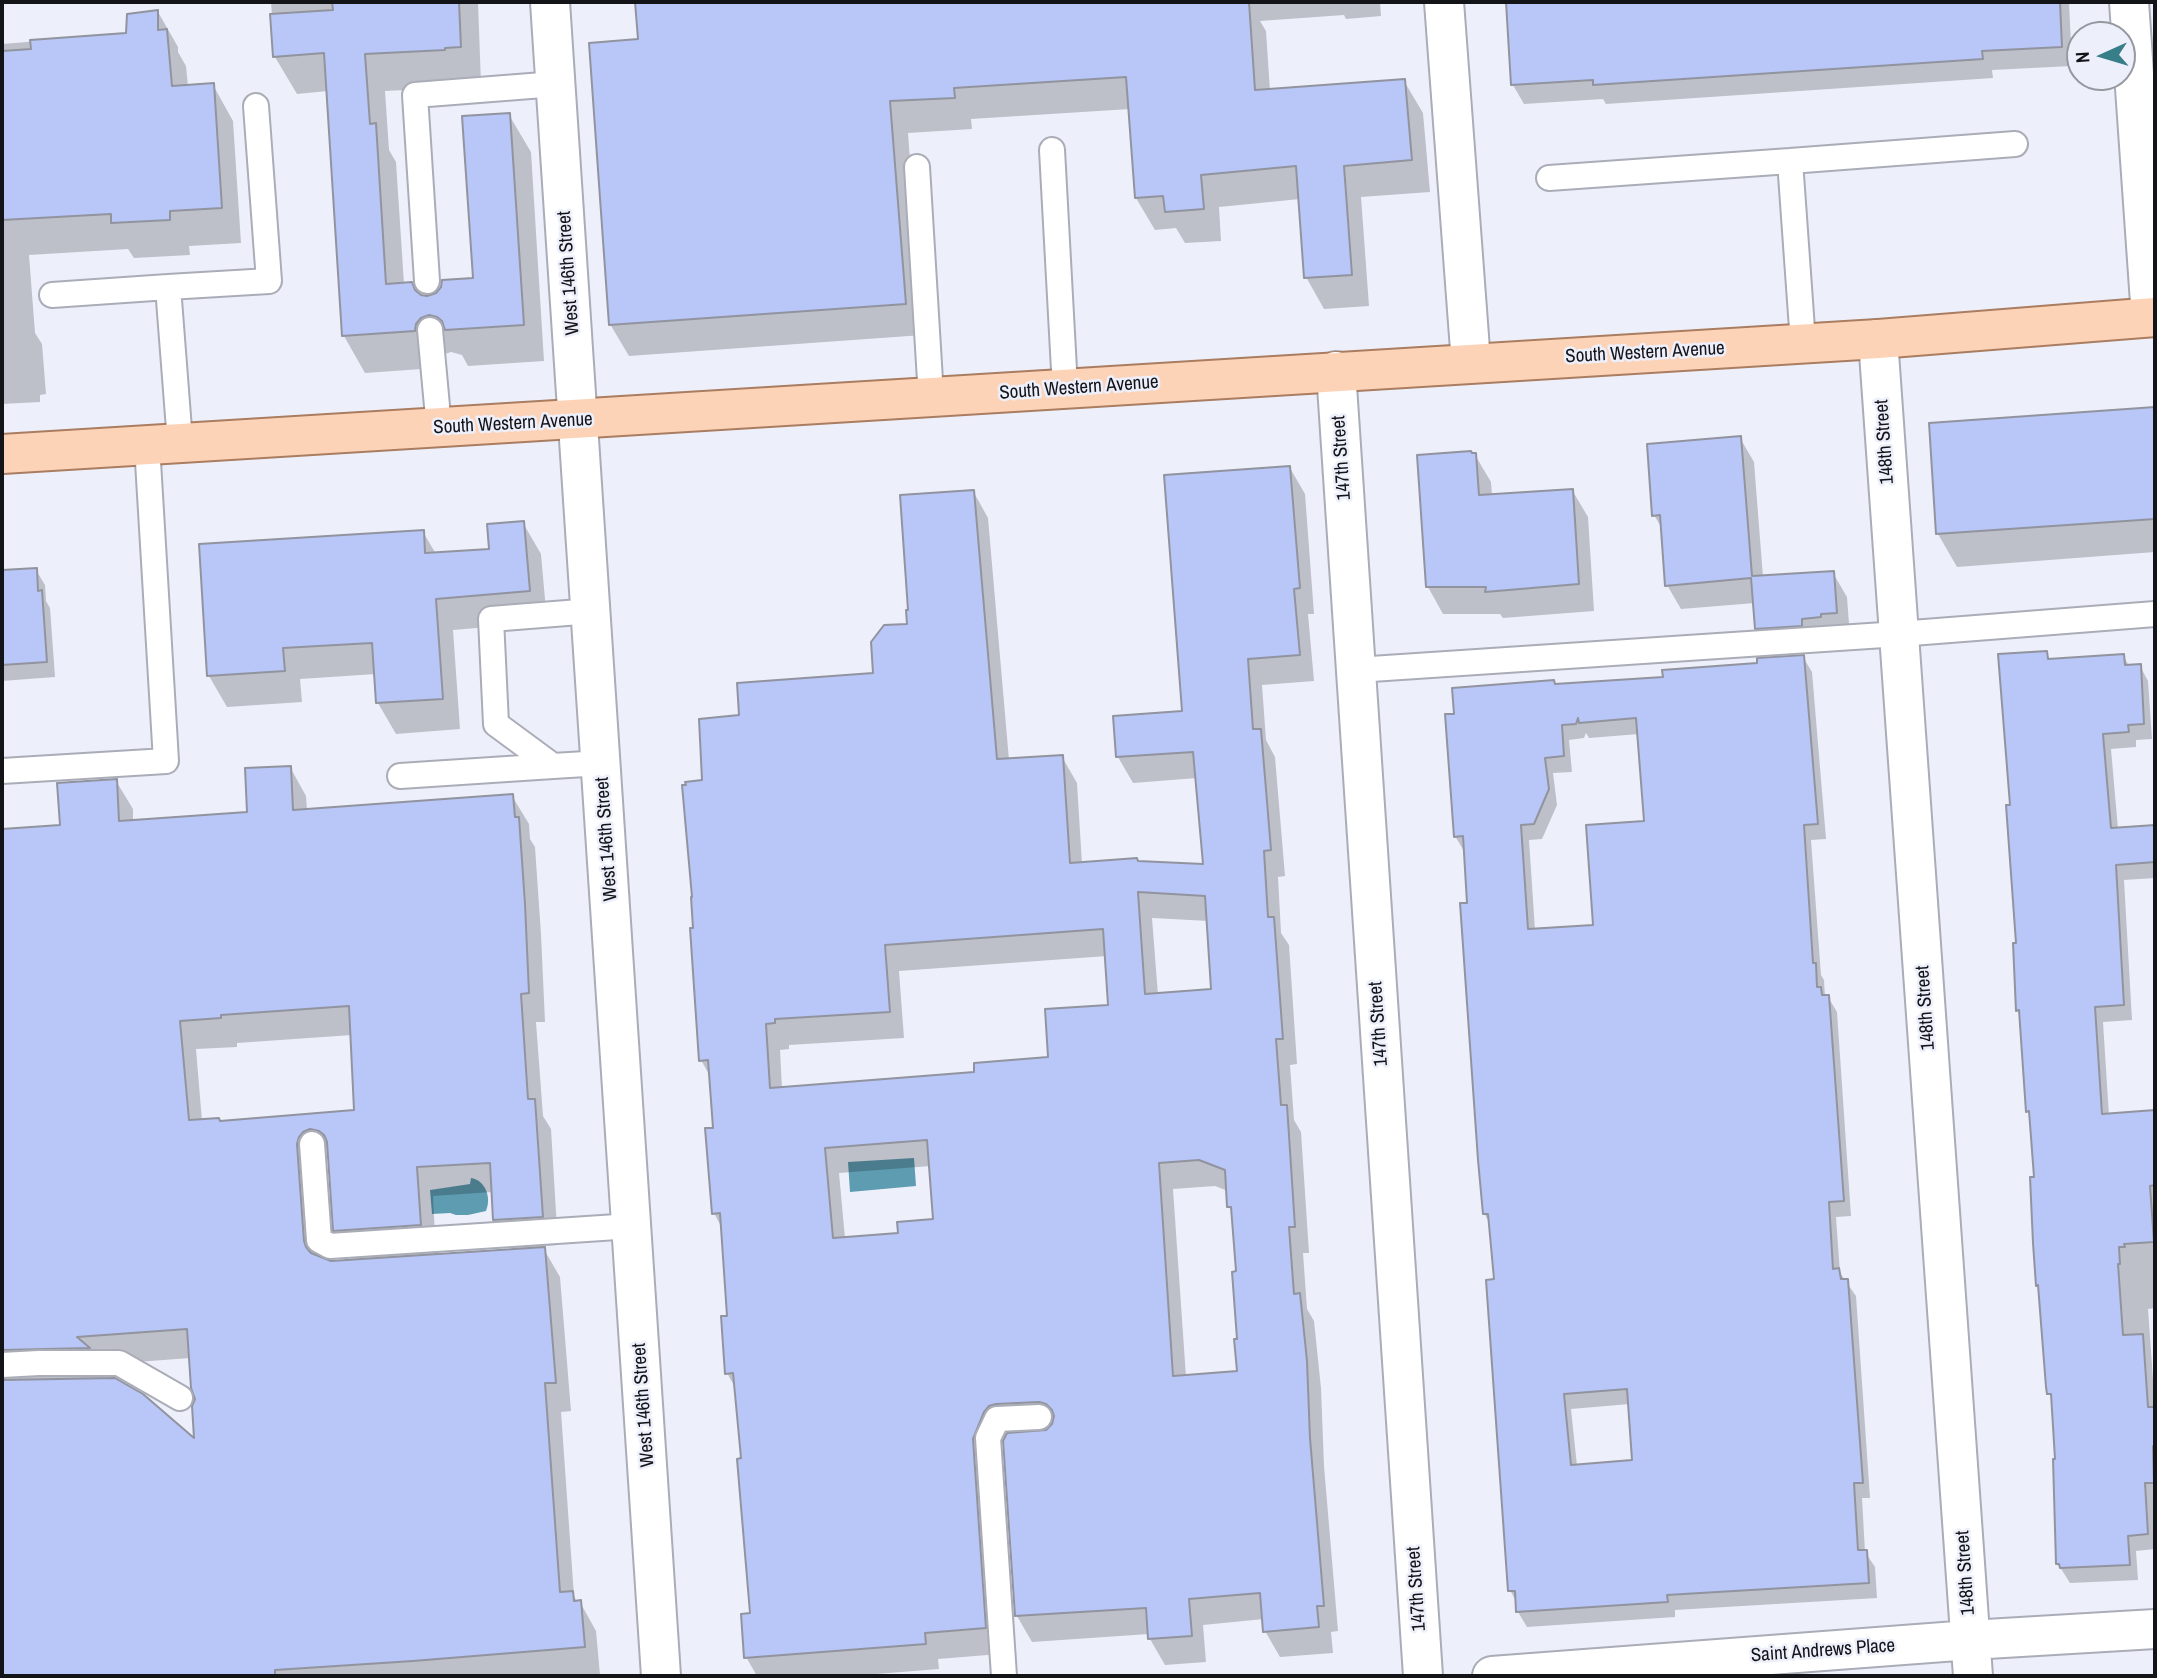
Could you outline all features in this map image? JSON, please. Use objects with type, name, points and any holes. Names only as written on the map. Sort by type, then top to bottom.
[{"type":"main road","name":"South Western Avenue","points":[[2,454],[1878,339],[2153,317]]},
{"type":"street","name":"West 146th Street","points":[[550,2],[661,1676]]},
{"type":"street","points":[[1444,2],[1471,363]]},
{"type":"street","points":[[2129,2],[2153,317]]},
{"type":"street","name":"148th Street","points":[[1878,339],[1972,1658]]},
{"type":"street","name":"147th Street","points":[[1336,371],[1423,1676]]},
{"type":"street","name":"Saint Andrews Place","points":[[1492,1676],[1972,1658],[2155,1629]]},
{"type":"lane","points":[[427,281],[415,95],[556,84]]},
{"type":"lane","points":[[52,295],[269,281],[256,106]]},
{"type":"lane","points":[[1549,177],[2015,144]]},
{"type":"lane","points":[[1052,150],[1065,388]]},
{"type":"lane","points":[[1790,161],[1803,343]]},
{"type":"lane","points":[[917,167],[931,397]]},
{"type":"lane","points":[[2,771],[166,761],[163,443],[167,287]]},
{"type":"lane","points":[[430,330],[439,428]]},
{"type":"lane","points":[[553,766],[496,724],[491,619],[592,611]]},
{"type":"lane","points":[[1356,670],[2155,614]]},
{"type":"lane","points":[[400,776],[602,763]]},
{"type":"lane","points":[[312,1144],[319,1240],[330,1246],[632,1226]]},
{"type":"lane","points":[[2,1365],[119,1363],[180,1398]]},
{"type":"lane","points":[[1004,1676],[988,1438],[997,1419],[1039,1417]]},
{"type":"water","points":[[914,1158],[916,1186],[850,1192],[848,1162]]},
{"type":"water","points":[[471,1178],[480,1182],[486,1190],[486,1211],[468,1215],[432,1214],[430,1190],[470,1184]]},
{"type":"building","points":[[332,2],[459,2],[461,47],[365,54],[370,124],[376,123],[386,284],[412,282],[415,290],[427,296],[436,293],[442,280],[473,278],[462,116],[510,113],[524,325],[445,330],[442,321],[429,315],[421,318],[415,331],[342,336],[324,53],[273,57],[270,14],[333,10]]},
{"type":"building","points":[[635,2],[1249,2],[1255,90],[1405,79],[1412,160],[1344,166],[1352,275],[1304,278],[1296,166],[1201,175],[1204,209],[1165,212],[1163,196],[1135,198],[1126,77],[954,88],[955,98],[890,101],[906,304],[609,325],[589,43],[638,39]]},
{"type":"building","points":[[1506,2],[2060,2],[2062,47],[1982,51],[1983,59],[1593,85],[1593,80],[1511,85]]},
{"type":"building","points":[[158,10],[158,30],[167,29],[172,86],[214,83],[222,208],[170,211],[170,220],[111,223],[111,214],[2,220],[2,51],[31,49],[30,40],[126,33],[127,14]]},
{"type":"building","points":[[2155,407],[2155,519],[1936,534],[1929,423]]},
{"type":"building","points":[[1741,436],[1752,576],[1834,571],[1837,613],[1802,619],[1802,626],[1755,629],[1751,578],[1665,586],[1660,515],[1652,516],[1647,444]]},
{"type":"building","points":[[1471,451],[1476,453],[1479,495],[1573,489],[1579,584],[1485,592],[1486,587],[1426,587],[1417,455]]},
{"type":"building","points":[[1290,466],[1300,588],[1294,589],[1300,655],[1248,659],[1253,729],[1261,729],[1271,850],[1264,851],[1268,917],[1274,917],[1283,1039],[1276,1039],[1281,1105],[1287,1105],[1295,1227],[1289,1227],[1294,1294],[1300,1293],[1307,1361],[1310,1438],[1324,1606],[1317,1606],[1319,1627],[1263,1632],[1260,1593],[1189,1599],[1192,1636],[1148,1639],[1146,1608],[1015,1616],[1003,1441],[1007,1433],[1046,1430],[1052,1424],[1054,1416],[1046,1404],[1039,1402],[996,1404],[989,1406],[984,1412],[973,1439],[986,1628],[925,1633],[926,1644],[744,1658],[741,1614],[750,1613],[737,1459],[741,1458],[733,1373],[725,1374],[721,1316],[727,1316],[720,1213],[712,1214],[705,1128],[713,1128],[708,1060],[699,1061],[690,928],[693,928],[692,897],[682,785],[686,785],[685,782],[702,780],[699,719],[739,715],[737,683],[873,673],[871,642],[884,625],[907,624],[900,495],[974,490],[997,759],[1063,755],[1070,863],[1137,858],[1138,861],[1203,864],[1193,752],[1116,757],[1113,716],[1182,711],[1164,475]],"holes":[[[1138,892],[1205,896],[1211,989],[1145,994]],[[1103,929],[1108,1005],[1045,1009],[1048,1057],[974,1063],[974,1072],[770,1088],[766,1024],[775,1023],[775,1019],[890,1012],[885,945]],[[927,1140],[933,1219],[897,1222],[898,1233],[833,1238],[825,1148]],[[1199,1160],[1225,1170],[1236,1271],[1232,1272],[1237,1371],[1173,1376],[1159,1163]]]},
{"type":"building","points":[[524,521],[530,591],[436,599],[443,699],[376,703],[372,643],[283,648],[285,671],[207,676],[199,544],[424,530],[425,553],[489,549],[487,524]]},
{"type":"building","points":[[37,568],[38,591],[42,590],[47,662],[2,665],[2,570]]},
{"type":"building","points":[[2047,651],[2048,659],[2124,654],[2125,665],[2141,664],[2144,724],[2128,725],[2129,732],[2103,734],[2111,828],[2155,825],[2155,862],[2116,865],[2124,1005],[2095,1007],[2102,1114],[2155,1110],[2155,1185],[2150,1186],[2154,1242],[2124,1244],[2125,1247],[2119,1247],[2118,1264],[2123,1335],[2143,1334],[2148,1407],[2155,1407],[2154,1483],[2145,1483],[2148,1534],[2128,1536],[2130,1565],[2060,1568],[2059,1564],[2056,1564],[2051,1394],[2047,1394],[2046,1387],[2038,1285],[2036,1286],[2030,1177],[2034,1177],[2029,1111],[2026,1112],[2019,1010],[2016,1011],[2013,943],[2016,943],[2006,805],[2010,805],[1998,654]]},
{"type":"building","points":[[1804,655],[1818,824],[1804,825],[1813,963],[1816,963],[1817,987],[1821,987],[1822,995],[1829,995],[1844,1201],[1829,1202],[1833,1269],[1839,1268],[1841,1279],[1848,1279],[1863,1483],[1854,1483],[1858,1550],[1867,1550],[1869,1583],[1667,1595],[1668,1602],[1516,1612],[1515,1591],[1508,1591],[1486,1280],[1494,1279],[1488,1214],[1483,1214],[1478,1160],[1460,903],[1467,903],[1463,836],[1454,837],[1445,714],[1454,714],[1452,688],[1554,680],[1555,684],[1663,677],[1662,670],[1757,663],[1757,658]],"holes":[[[1578,718],[1579,723],[1636,718],[1644,821],[1586,825],[1593,925],[1528,929],[1521,825],[1534,824],[1549,789],[1545,758],[1564,756],[1562,725],[1576,724]],[[1627,1389],[1632,1460],[1571,1465],[1564,1394]]]},
{"type":"building","points":[[291,766],[293,810],[513,794],[515,817],[519,817],[525,904],[529,993],[521,994],[528,1099],[535,1099],[543,1217],[493,1220],[490,1163],[417,1167],[421,1225],[333,1231],[327,1142],[319,1131],[310,1129],[303,1132],[297,1144],[304,1241],[311,1253],[331,1261],[545,1247],[556,1383],[545,1383],[560,1592],[573,1591],[574,1601],[581,1600],[585,1647],[275,1670],[275,1676],[2,1676],[2,1380],[115,1378],[143,1394],[194,1438],[192,1406],[195,1399],[191,1388],[187,1329],[77,1337],[90,1348],[2,1350],[2,829],[60,825],[57,783],[117,779],[119,821],[247,812],[245,768]],"holes":[[[349,1006],[354,1110],[220,1121],[219,1118],[189,1120],[180,1021],[221,1018],[221,1015]]]}]
